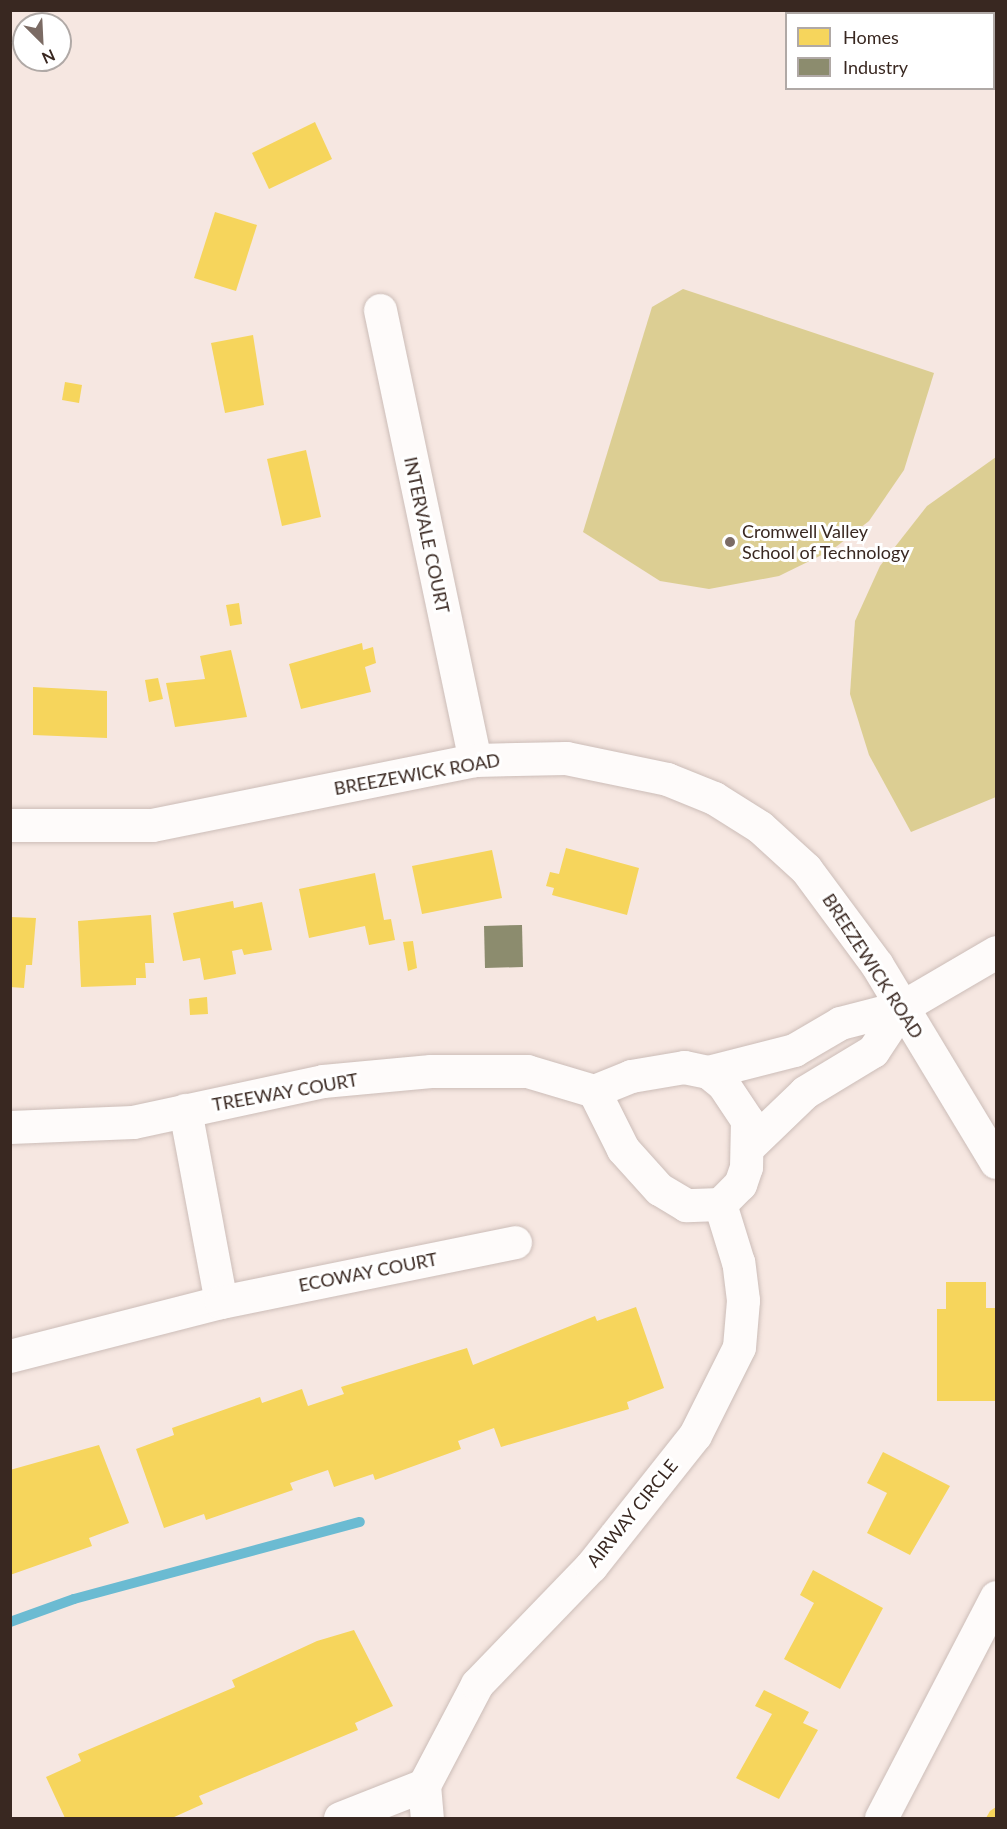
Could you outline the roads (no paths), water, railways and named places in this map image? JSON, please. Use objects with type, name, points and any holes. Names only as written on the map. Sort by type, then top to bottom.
[{"type":"street","name":"INTERVALE COURT","points":[[380,310],[475,760]]},
{"type":"street","name":"BREEZEWICK ROAD","points":[[10,825],[152,825],[475,760],[566,758],[614,765],[714,798],[760,827],[806,869],[841,910],[996,1162]]},
{"type":"street","points":[[708,1072],[737,1101],[750,1144],[740,1184],[720,1204],[686,1205],[659,1189],[624,1149],[594,1091],[656,1071],[684,1066],[708,1072],[794,1050],[840,1023],[902,1007],[996,952]]},
{"type":"street","points":[[750,1144],[805,1092],[873,1051],[902,1007]]},
{"type":"street","name":"TREEWAY COURT","points":[[10,1127],[80,1127],[185,1110],[323,1081],[475,1069],[527,1071],[594,1091]]},
{"type":"street","points":[[185,1110],[221,1302]]},
{"type":"street","name":"AIRWAY CIRCLE","points":[[424,1785],[477,1684],[591,1566],[695,1435],[724,1386],[739,1347],[743,1300],[720,1204]]},
{"type":"street","name":"ECOWAY COURT","points":[[10,1356],[221,1302],[515,1242]]},
{"type":"street","points":[[881,1818],[996,1597]]},
{"type":"street","points":[[340,1818],[424,1785],[427,1818]]},
{"type":"waterway","points":[[10,1622],[74,1599],[360,1522]]},
{"type":"place","name":"Cromwell Valley School of Technology","points":[[730,542]]}]
